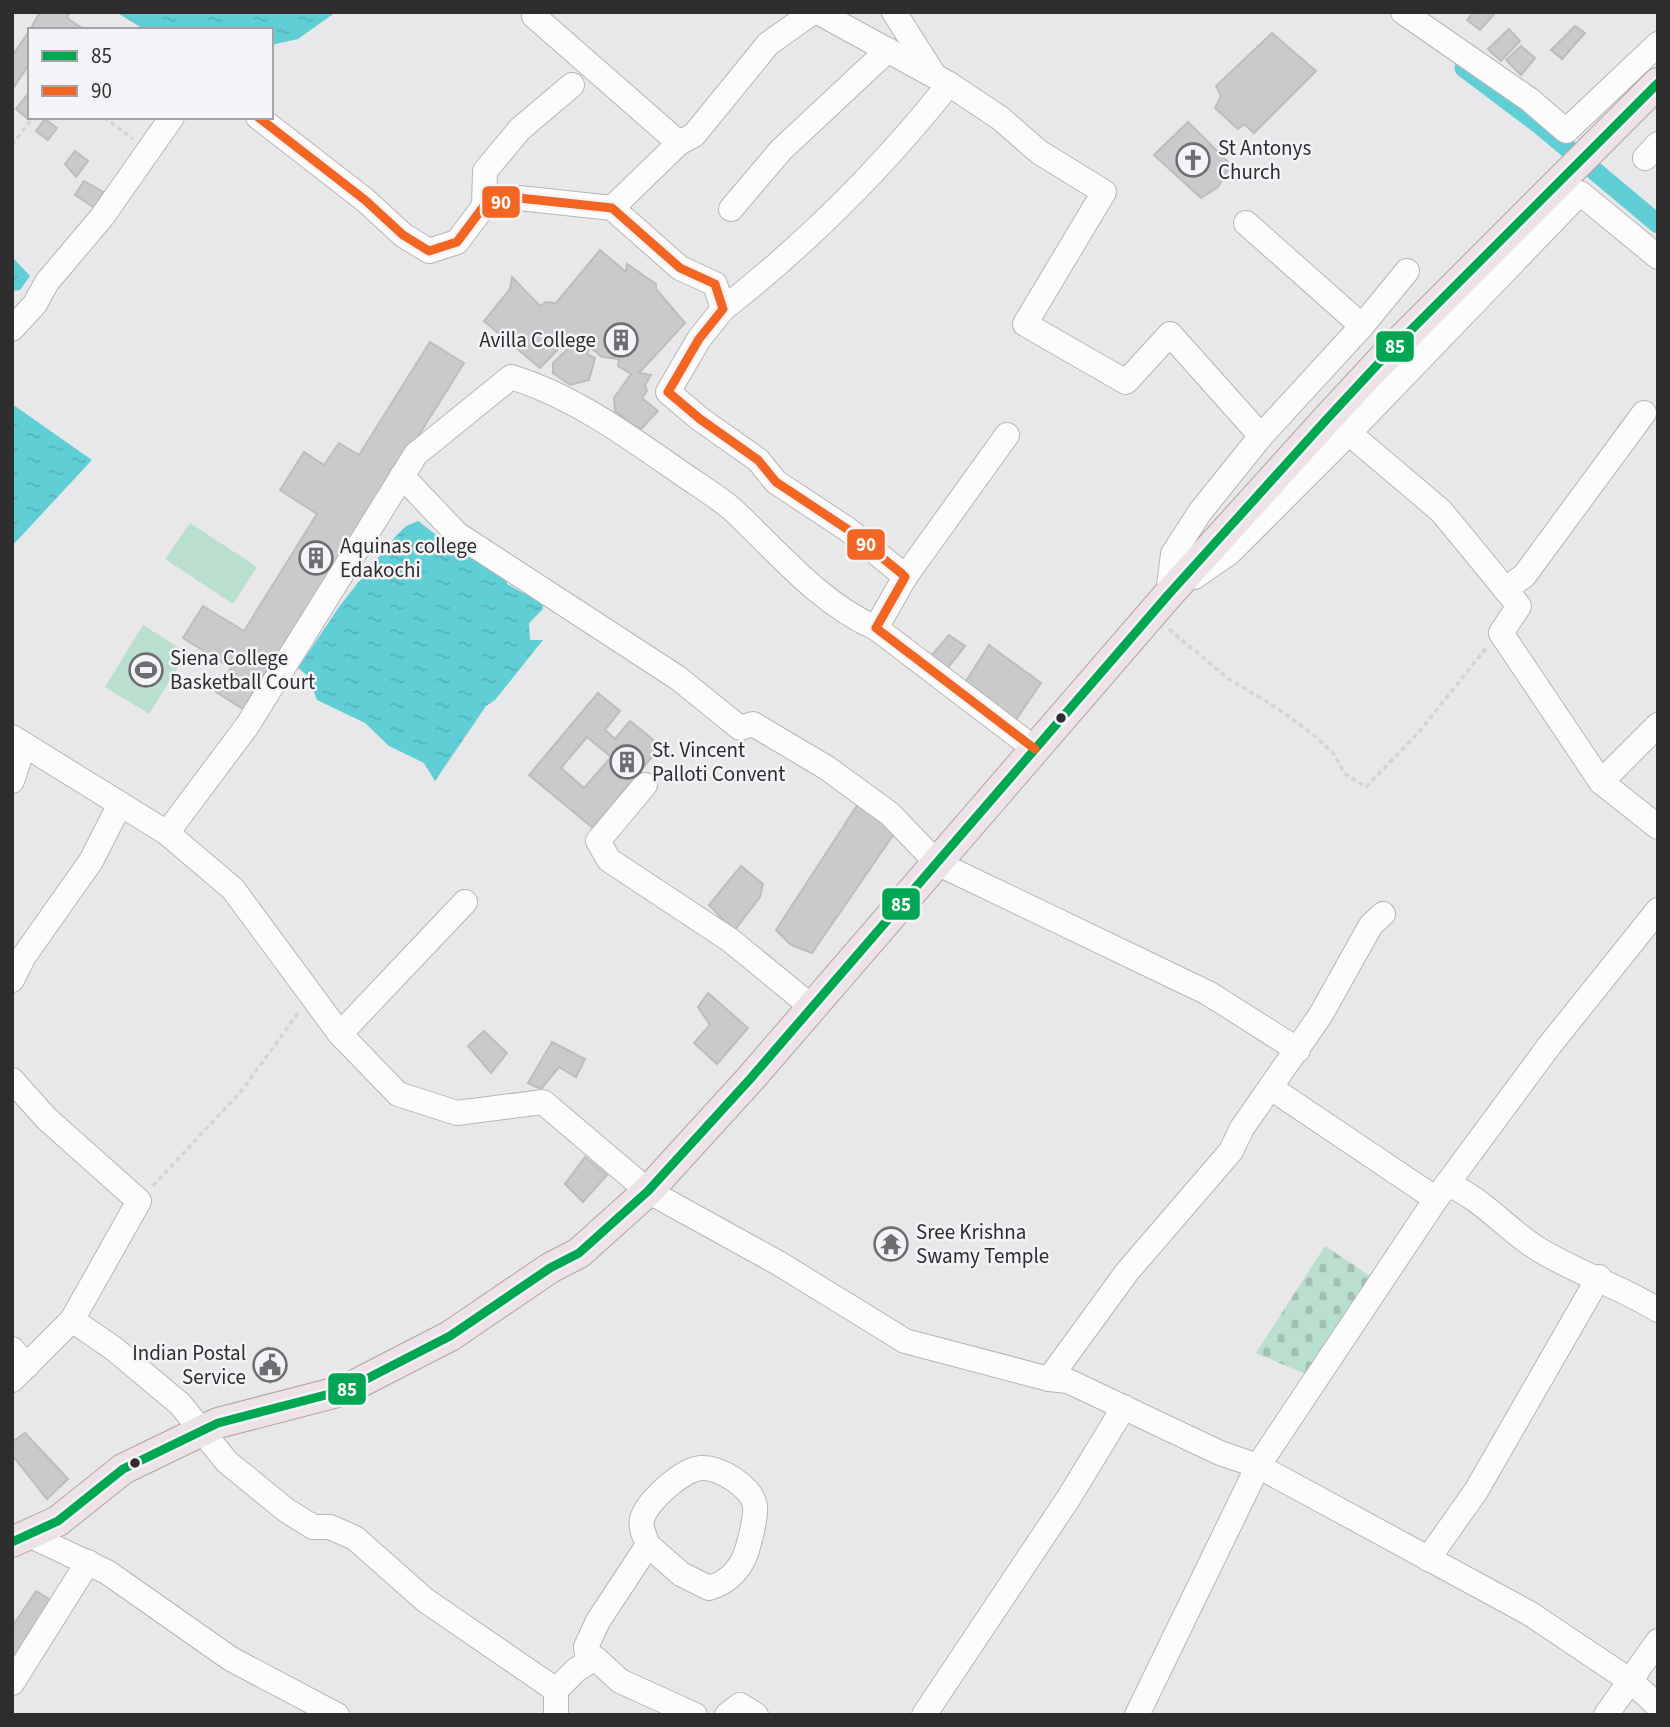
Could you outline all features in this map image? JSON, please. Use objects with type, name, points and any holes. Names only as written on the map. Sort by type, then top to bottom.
[{"type":"main road","points":[[22,1539],[58,1521],[124,1469],[218,1423],[345,1390],[450,1336],[550,1268],[579,1253],[648,1191],[812,1007],[1160,604],[1390,351],[1613,124],[1658,83]]},
{"type":"street","points":[[612,208],[678,143],[694,135],[768,44],[815,12],[942,79],[1000,118],[1039,152],[1104,192],[1024,324],[1126,382],[1170,334],[1261,436]]},
{"type":"street","points":[[894,12],[942,79]]},
{"type":"street","points":[[1403,12],[1530,100],[1566,131],[1658,44]]},
{"type":"street","points":[[534,16],[678,143]]},
{"type":"street","points":[[731,209],[781,150],[888,50]]},
{"type":"street","points":[[905,577],[847,529],[776,482],[758,460],[700,419],[668,392],[699,339],[723,309],[785,259],[925,115],[942,79]]},
{"type":"street","points":[[261,119],[365,200],[403,234],[429,251],[457,242],[484,206],[485,170],[520,129],[572,85]]},
{"type":"street","points":[[12,329],[35,303],[47,282],[102,217],[171,119]]},
{"type":"street","points":[[1160,604],[1229,553],[1349,433],[1580,193],[1658,257]]},
{"type":"street","points":[[484,206],[519,198],[612,208],[680,268],[715,284],[723,309]]},
{"type":"street","points":[[1246,223],[1362,326]]},
{"type":"street","points":[[1160,604],[1173,554],[1200,512],[1261,436],[1362,326],[1407,271]]},
{"type":"street","points":[[167,833],[247,726],[416,454],[511,377],[529,383],[617,428],[730,508],[853,618],[876,628],[1035,749]]},
{"type":"street","points":[[1506,589],[1524,576],[1644,413]]},
{"type":"street","points":[[1349,433],[1441,511],[1506,589],[1519,606],[1501,633],[1601,782],[1658,827]]},
{"type":"street","points":[[876,628],[905,577],[1007,435]]},
{"type":"street","points":[[402,476],[457,534],[678,678],[740,728],[753,724],[827,768],[890,814],[937,863],[1208,993],[1298,1050]]},
{"type":"street","points":[[1601,782],[1658,725]]},
{"type":"street","points":[[12,780],[18,741],[167,833],[233,889],[340,1034],[398,1094],[457,1113],[543,1102],[648,1191],[780,1264],[905,1341],[1049,1379],[1068,1381],[1220,1453],[1258,1466],[1530,1613],[1632,1682],[1658,1706]]},
{"type":"street","points":[[645,785],[598,841],[609,860],[730,940],[812,1007]]},
{"type":"street","points":[[12,980],[24,956],[91,861],[120,804]]},
{"type":"street","points":[[340,1034],[465,902]]},
{"type":"street","points":[[1137,1715],[1258,1466],[1441,1192],[1549,1046],[1658,910]]},
{"type":"street","points":[[1049,1379],[1127,1272],[1220,1166],[1298,1050],[1371,925],[1383,914]]},
{"type":"street","points":[[12,1080],[47,1119],[139,1200],[72,1320],[17,1365]]},
{"type":"street","points":[[1271,1088],[1441,1192],[1468,1193],[1512,1231],[1575,1271],[1600,1278],[1658,1310]]},
{"type":"street","points":[[1428,1559],[1476,1491],[1600,1278]]},
{"type":"street","points":[[72,1320],[150,1378],[180,1404],[227,1462],[286,1510],[313,1527],[330,1527],[355,1538],[425,1600],[495,1645],[517,1666],[556,1690]]},
{"type":"street","points":[[924,1715],[1124,1407]]},
{"type":"street","points":[[588,1662],[586,1647],[598,1621],[648,1545],[642,1520],[648,1507],[664,1489],[702,1468],[718,1471],[750,1494],[755,1506],[748,1548],[738,1569],[723,1584],[709,1588],[681,1574],[648,1545]]},
{"type":"street","points":[[22,1539],[88,1562],[107,1572],[231,1659],[337,1715]]},
{"type":"street","points":[[12,1683],[88,1562]]},
{"type":"street","points":[[1606,1715],[1632,1682],[1658,1641]]},
{"type":"street","points":[[556,1715],[556,1690],[595,1658],[620,1681],[695,1715]]},
{"type":"street","points":[[727,1715],[740,1704],[756,1715]]},
{"type":"path","points":[[12,145],[32,119]]},
{"type":"path","points":[[107,119],[149,150]]},
{"type":"path","points":[[1160,604],[1190,648],[1229,679],[1277,708],[1315,736],[1334,754],[1344,773],[1366,787],[1419,732],[1479,655],[1501,633]]},
{"type":"path","points":[[139,1200],[243,1089],[312,994]]},
{"type":"green space","points":[[190,523],[257,567],[233,604],[165,559]]},
{"type":"green space","name":"Siena College Basketball Court","points":[[143,625],[187,653],[149,714],[105,687]]},
{"type":"green space","points":[[1325,1246],[1378,1281],[1313,1377],[1256,1353]]},
{"type":"water","points":[[116,12],[336,12],[298,39],[273,45],[273,28],[142,28]]},
{"type":"water","points":[[12,257],[30,276],[20,290],[12,291]]},
{"type":"water","points":[[12,404],[92,460],[12,546]]},
{"type":"water","points":[[418,521],[451,546],[466,545],[474,561],[482,560],[506,573],[507,584],[523,593],[534,589],[542,598],[543,609],[529,623],[530,640],[543,640],[495,700],[486,706],[435,781],[424,763],[389,746],[365,723],[317,700],[312,687],[314,681],[298,668],[341,604],[395,537],[406,526]]},
{"type":"building","points":[[40,12],[70,12],[67,18],[82,28],[31,28]]},
{"type":"building","points":[[1474,12],[1496,12],[1480,30],[1467,20]]},
{"type":"building","points":[[1575,26],[1585,33],[1562,59],[1551,50]]},
{"type":"building","points":[[1509,29],[1520,41],[1501,61],[1488,49]]},
{"type":"building","points":[[28,33],[28,66],[12,90],[12,56]]},
{"type":"building","points":[[1272,33],[1316,71],[1254,133],[1244,124],[1238,129],[1215,108],[1221,96],[1216,86]]},
{"type":"building","points":[[1521,46],[1535,58],[1521,75],[1506,60]]},
{"type":"building","points":[[27,95],[27,118],[16,109]]},
{"type":"building","points":[[45,119],[57,128],[48,140],[36,131]]},
{"type":"building","name":"St Antonys Church","points":[[1188,122],[1231,165],[1218,187],[1201,198],[1154,155]]},
{"type":"building","points":[[75,151],[88,161],[76,177],[65,164]]},
{"type":"building","points":[[84,181],[103,192],[95,208],[75,195]]},
{"type":"building","name":"Avilla College","points":[[600,250],[626,272],[627,264],[656,284],[656,289],[685,323],[639,373],[651,375],[645,385],[647,391],[642,398],[658,411],[640,430],[615,411],[614,398],[631,374],[618,366],[619,359],[602,357],[590,347],[587,354],[595,358],[589,380],[570,385],[553,373],[553,363],[576,341],[569,338],[540,368],[484,321],[510,289],[512,277],[540,306],[546,302],[556,303]]},
{"type":"building","name":"Aquinas college Edakochi","points":[[430,342],[464,363],[246,711],[216,692],[231,668],[183,638],[203,606],[244,631],[317,514],[280,490],[304,452],[324,465],[339,443],[359,455]]},
{"type":"building","points":[[949,635],[965,646],[947,669],[932,655]]},
{"type":"building","points":[[989,645],[1041,683],[1013,724],[963,686]]},
{"type":"building","name":"St. Vincent Palloti Convent","points":[[598,693],[620,711],[605,730],[615,739],[630,721],[661,746],[593,828],[529,775]],"holes":[[[587,737],[611,757],[584,788],[561,768]]]},
{"type":"building","points":[[860,801],[894,834],[812,953],[791,945],[776,930]]},
{"type":"building","points":[[741,866],[763,884],[760,897],[734,931],[709,905]]},
{"type":"building","points":[[708,993],[748,1028],[717,1064],[694,1043],[710,1025],[698,1007]]},
{"type":"building","points":[[484,1031],[507,1053],[491,1073],[468,1046]]},
{"type":"building","points":[[552,1042],[585,1059],[576,1077],[559,1067],[541,1089],[528,1083]]},
{"type":"building","points":[[585,1157],[607,1175],[583,1202],[565,1184]]},
{"type":"building","name":"Indian Postal Service","points":[[268,1347],[287,1366],[270,1383],[254,1364]]},
{"type":"building","points":[[25,1433],[68,1479],[47,1499],[12,1455],[12,1442]]},
{"type":"building","points":[[36,1591],[58,1604],[12,1676],[12,1627]]},
{"type":"waterway","points":[[1464,68],[1541,126],[1658,224]]},
{"type":"transit line","name":"85","points":[[12,1542],[58,1521],[123,1469],[218,1423],[345,1390],[450,1336],[550,1268],[579,1253],[648,1191],[751,1078],[1168,595],[1326,420],[1390,351],[1658,83]]},
{"type":"transit line","name":"90","points":[[261,119],[365,200],[403,235],[429,251],[457,242],[484,206],[519,198],[612,208],[680,268],[715,284],[723,309],[699,339],[668,392],[700,419],[758,460],[776,482],[847,529],[901,573],[905,577],[876,628],[1035,749]]},
{"type":"place","name":"St Antonys Church","points":[[1193,160]]},
{"type":"place","name":"Avilla College","points":[[621,340]]},
{"type":"place","name":"Aquinas college Edakochi","points":[[316,558]]},
{"type":"place","name":"Siena College Basketball Court","points":[[146,670]]},
{"type":"place","name":"St. Vincent Palloti Convent","points":[[627,762]]},
{"type":"place","name":"Sree Krishna Swamy Temple","points":[[891,1244]]},
{"type":"place","name":"Indian Postal Service","points":[[270,1365]]}]
